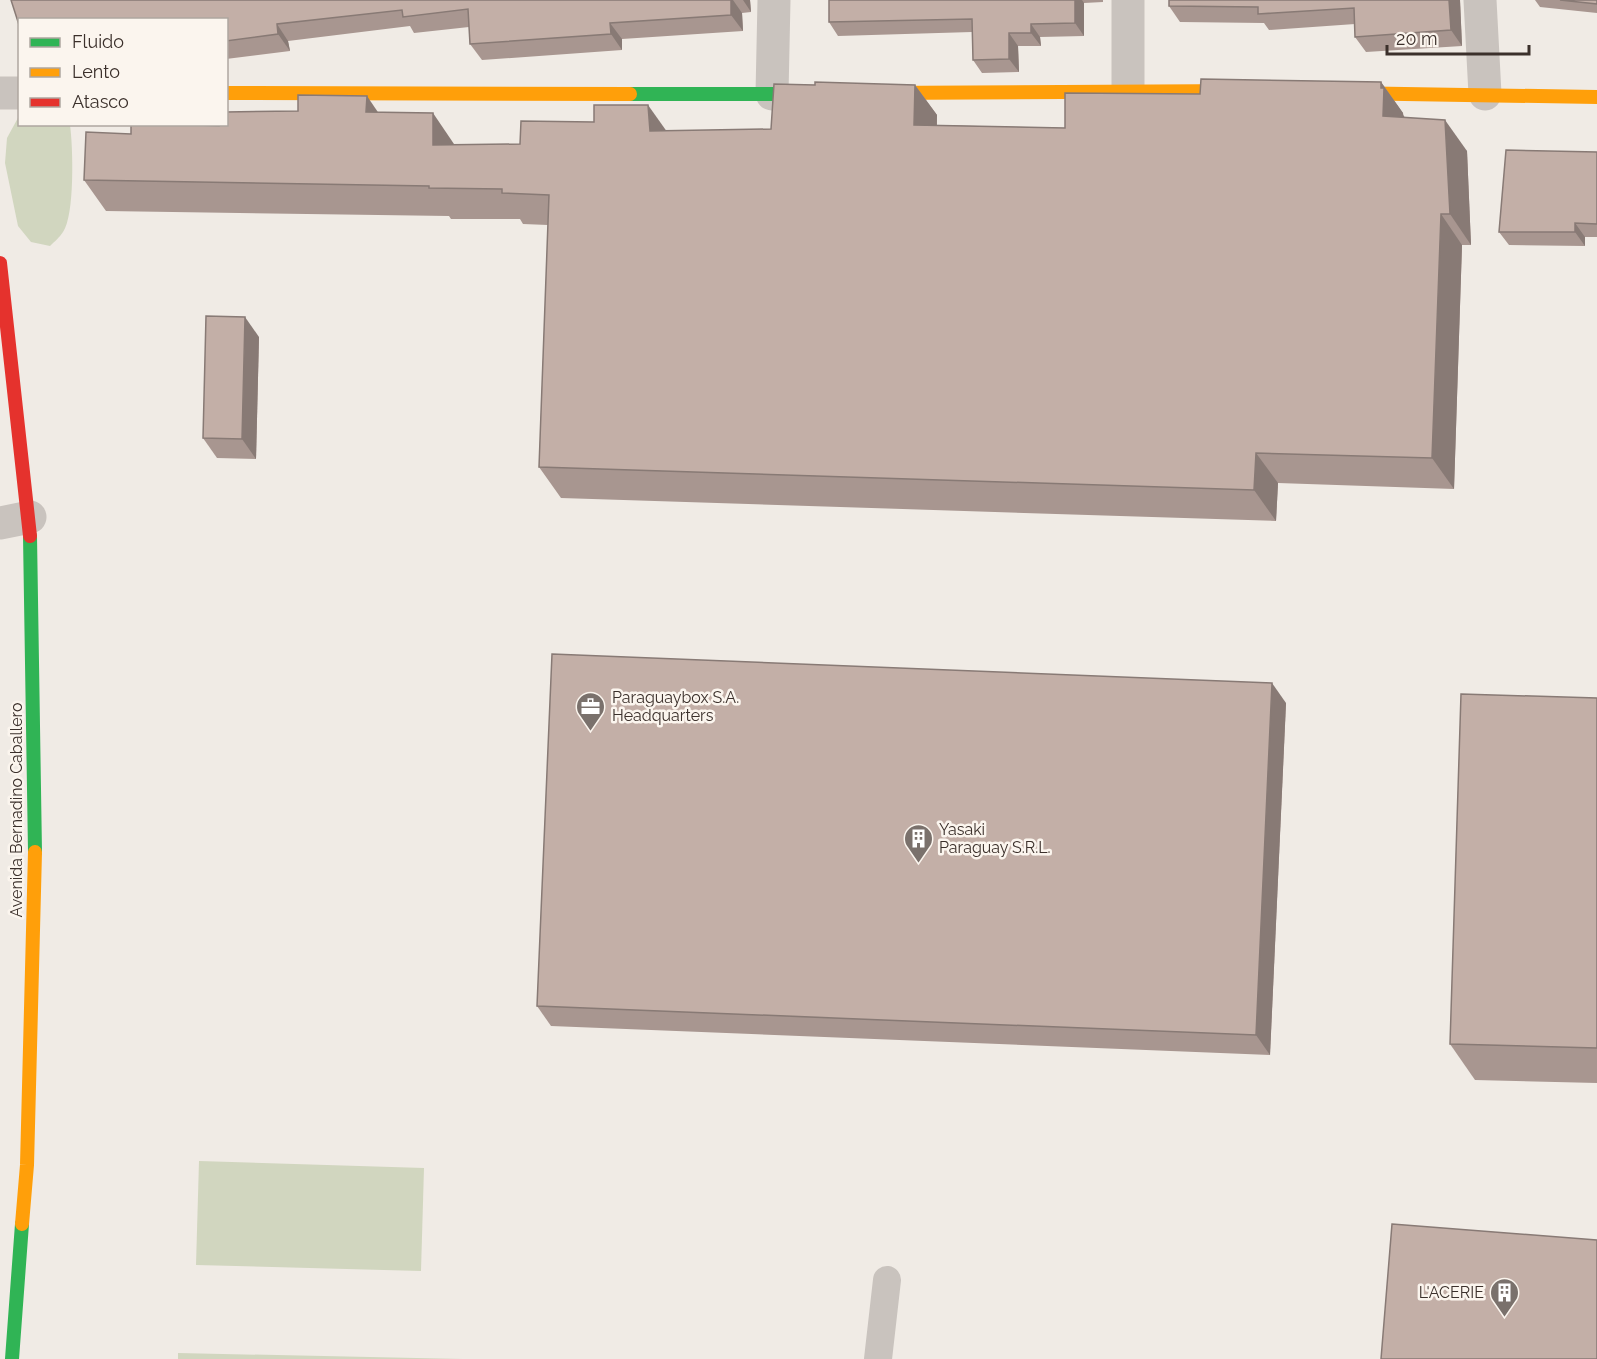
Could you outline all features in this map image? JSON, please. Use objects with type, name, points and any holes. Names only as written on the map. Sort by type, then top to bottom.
[{"type":"street","points":[[772,94],[774,0]]},
{"type":"street","points":[[1128,0],[1128,90]]},
{"type":"street","points":[[1480,0],[1485,94]]},
{"type":"street","points":[[867,93],[1128,90],[1259,92]]},
{"type":"street","points":[[1330,92],[1597,97]]},
{"type":"street","points":[[0,93],[18,93]]},
{"type":"street","points":[[228,93],[831,94]]},
{"type":"street","name":"Avenida Bernadino Caballero","points":[[0,263],[35,846],[27,1165],[12,1359]]},
{"type":"lane","points":[[878,1359],[887,1280]]},
{"type":"green space","points":[[18,118],[18,126],[70,126],[72,164],[70,211],[63,232],[50,246],[31,242],[18,226],[5,163],[7,138]]},
{"type":"green space","points":[[199,1161],[424,1168],[421,1271],[196,1265]]},
{"type":"green space","points":[[178,1353],[463,1359],[178,1359]]},
{"type":"building","points":[[11,0],[731,0],[731,15],[610,23],[611,34],[470,44],[468,9],[403,17],[402,10],[277,24],[278,34],[228,41],[228,18],[18,18],[18,22]]},
{"type":"building","points":[[829,0],[1075,0],[1075,23],[1031,24],[1031,33],[1009,33],[1009,59],[973,60],[972,19],[829,22]]},
{"type":"building","points":[[1169,0],[1449,0],[1451,30],[1355,37],[1354,8],[1258,14],[1258,7],[1169,6]]},
{"type":"building","points":[[1560,0],[1597,0],[1597,4]]},
{"type":"building","points":[[1201,79],[1381,82],[1381,88],[1384,88],[1383,116],[1445,120],[1450,214],[1441,214],[1432,458],[1256,453],[1254,490],[539,467],[549,195],[502,193],[502,189],[429,188],[429,186],[84,180],[86,132],[131,134],[131,126],[228,126],[228,112],[298,111],[298,95],[367,96],[366,112],[433,113],[433,145],[520,144],[521,121],[594,122],[594,105],[648,105],[650,131],[771,129],[774,84],[815,85],[815,82],[915,85],[914,125],[1065,128],[1065,93],[1200,94]]},
{"type":"building","points":[[1506,150],[1597,152],[1597,224],[1575,223],[1575,232],[1499,232]]},
{"type":"building","points":[[206,316],[245,317],[242,439],[203,438]]},
{"type":"building","name":"Yasaki Paraguay S.R.L.","points":[[552,654],[1272,683],[1256,1035],[537,1006]]},
{"type":"building","points":[[1461,694],[1597,698],[1597,1048],[1450,1044]]},
{"type":"building","name":"L'ACERIE","points":[[1392,1224],[1597,1240],[1597,1359],[1381,1359]]},
{"type":"traffic: fast","points":[[630,94],[819,94]]},
{"type":"traffic: fast","points":[[30,536],[35,852]]},
{"type":"traffic: fast","points":[[12,1359],[22,1224]]},
{"type":"traffic: slow","points":[[876,93],[1245,91]]},
{"type":"traffic: slow","points":[[228,93],[630,94]]},
{"type":"traffic: slow","points":[[1344,93],[1597,97]]},
{"type":"traffic: slow","points":[[22,1224],[27,1165],[35,852]]},
{"type":"traffic: jam","points":[[0,263],[30,536]]},
{"type":"place","name":"Paraguaybox S.A. Headquarters","points":[[591,732]]},
{"type":"place","name":"Yasaki Paraguay S.R.L.","points":[[918,864]]},
{"type":"place","name":"L'ACERIE","points":[[1505,1318]]}]
